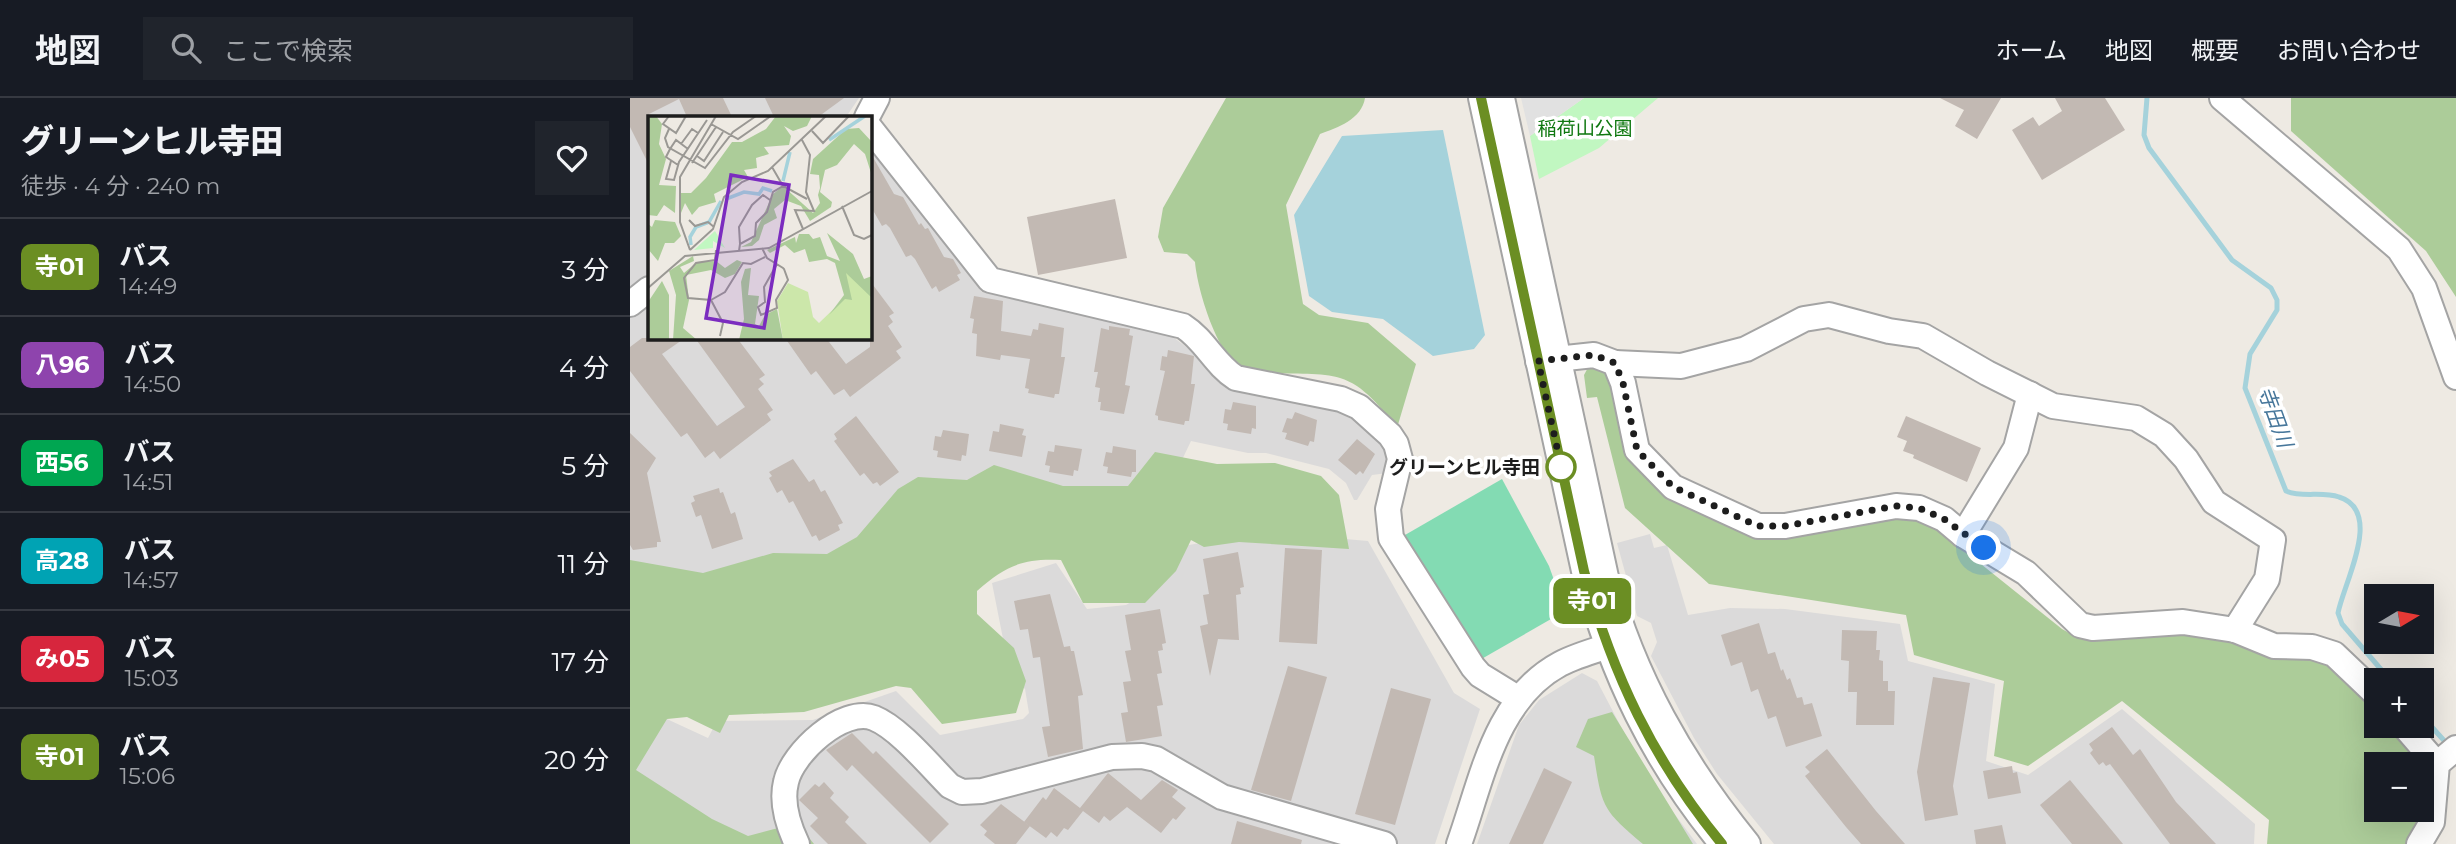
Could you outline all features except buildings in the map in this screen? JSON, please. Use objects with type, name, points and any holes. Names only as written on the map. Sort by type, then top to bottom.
[{"type":"street","points":[[868,116],[877,98]]},
{"type":"street","points":[[1481,98],[1548,359]]},
{"type":"street","points":[[1502,98],[1584,571],[1616,644],[1675,745],[1697,779],[1748,844]]},
{"type":"street","points":[[2222,98],[2399,249],[2424,288],[2456,377]]},
{"type":"street","points":[[872,131],[990,280],[1175,323],[1194,334],[1228,373],[1237,378],[1331,395],[1359,407],[1396,444],[1400,460],[1388,509],[1391,538],[1473,667],[1480,675],[1519,699]]},
{"type":"street","points":[[630,304],[648,290]]},
{"type":"street","points":[[1548,359],[1594,355],[1615,363],[1681,366],[1746,349],[1804,319],[1829,315],[1889,331],[1923,336],[2053,405],[2136,418],[2164,435],[2186,459],[2214,502],[2273,540],[2267,579],[2235,630]]},
{"type":"street","points":[[1615,363],[1623,383],[1637,450],[1673,487],[1758,526],[1785,526],[1896,506],[1919,508],[1944,519],[1964,535],[2026,573],[2080,625],[2093,628],[2182,622],[2235,630],[2274,646],[2312,647],[2334,654],[2364,683]]},
{"type":"street","points":[[1964,535],[2016,448],[2030,394]]},
{"type":"street","points":[[1459,844],[1503,719],[1534,682],[1560,664],[1616,644]]},
{"type":"street","points":[[1616,644],[1634,712],[1660,759],[1722,844]]},
{"type":"street","points":[[797,844],[785,803],[786,781],[793,766],[833,724],[859,716],[872,717],[887,725],[950,786],[962,792],[982,791],[1112,757],[1142,755],[1222,797],[1384,844]]},
{"type":"street","points":[[2419,844],[2432,821],[2446,756],[2421,738]]},
{"type":"shaded area","points":[[630,98],[859,98],[847,116],[648,116],[648,340],[872,340],[872,151],[982,292],[1173,337],[1201,358],[1220,382],[1246,394],[1333,409],[1352,419],[1387,451],[1388,473],[1372,475],[1357,500],[1354,500],[1346,483],[1329,469],[1266,453],[1248,453],[1191,441],[1180,464],[1159,481],[630,602]]},
{"type":"shaded area","points":[[1521,98],[1584,98],[1530,136]]},
{"type":"shaded area","points":[[1265,532],[1368,541],[1454,693],[1480,709],[1435,844],[670,844],[630,767],[656,714],[708,738],[717,721],[813,720],[896,691],[940,735],[1023,719],[1029,713],[1025,689],[1010,674],[992,583],[1056,563],[1087,609],[1126,605],[1164,583],[1183,546]]},
{"type":"shaded area","points":[[1650,534],[1654,548],[1667,545],[1688,615],[1730,608],[1785,609],[1900,624],[1908,661],[1995,684],[1986,761],[2028,775],[2122,709],[2255,824],[2254,844],[1774,844],[1717,774],[1694,738],[1651,656],[1657,642],[1651,623],[1637,616],[1617,543]]},
{"type":"shaded area","points":[[1582,673],[1597,681],[1649,780],[1697,844],[1477,844],[1519,725],[1539,700]]},
{"type":"green space","points":[[1226,98],[1365,98],[1354,117],[1341,126],[1320,134],[1286,205],[1303,304],[1319,315],[1368,323],[1416,364],[1397,428],[1372,398],[1349,381],[1318,374],[1253,371],[1234,362],[1225,351],[1210,321],[1195,262],[1187,254],[1164,252],[1158,237],[1163,208]]},
{"type":"green space","name":"稲荷山公園","points":[[1584,98],[1658,98],[1599,148],[1539,179],[1530,136]]},
{"type":"green space","points":[[2291,98],[2456,98],[2456,297],[2426,251],[2291,131]]},
{"type":"green space","points":[[1591,362],[1601,369],[1613,386],[1625,441],[1762,534],[1899,515],[1931,524],[2062,629],[2078,638],[2173,629],[2316,655],[2364,693],[2364,738],[2406,738],[2418,752],[2364,752],[2364,822],[2419,822],[2409,844],[2267,844],[2269,820],[2122,701],[2028,766],[1994,756],[2004,681],[1914,655],[1906,615],[1709,584],[1625,508],[1597,397],[1587,398],[1584,375]]},
{"type":"green space","points":[[1155,452],[1217,464],[1275,463],[1321,476],[1339,495],[1349,549],[1239,542],[1204,547],[1191,540],[1176,571],[1145,603],[1083,603],[1061,560],[1036,560],[1015,565],[977,591],[977,614],[1014,648],[1026,681],[1016,713],[942,724],[911,688],[896,686],[804,712],[729,715],[720,733],[687,717],[667,719],[636,770],[712,819],[748,836],[797,823],[814,844],[630,844],[630,560],[703,573],[773,553],[827,554],[857,537],[898,489],[918,477],[967,480],[994,465],[1063,486],[1128,486]]},
{"type":"green space","points":[[1502,479],[1549,566],[1565,611],[1478,661],[1405,535]]},
{"type":"green space","points":[[1612,712],[1693,844],[1643,844],[1606,807],[1599,787],[1594,756],[1576,747],[1588,719]]},
{"type":"water","points":[[1443,130],[1485,335],[1474,349],[1433,356],[1383,319],[1332,312],[1309,296],[1294,215],[1342,136]]},
{"type":"waterway","name":"寺田川","points":[[2147,98],[2144,135],[2149,148],[2232,260],[2271,288],[2277,300],[2277,310],[2250,354],[2245,388],[2286,491],[2339,497],[2352,505],[2359,517],[2358,549],[2338,613],[2342,624],[2380,668]]},
{"type":"waterway","name":"寺田川","points":[[2434,729],[2448,745]]},
{"type":"bus line","name":"寺01","points":[[1481,98],[1596,617],[1625,692],[1660,759],[1722,844]]},
{"type":"place","name":"グリーンヒル寺田","points":[[1561,467]]},
{"type":"route","points":[[1561,467],[1563,475],[1538,361],[1576,356],[1605,357],[1615,363],[1623,383],[1637,450],[1673,487],[1758,526],[1767,527],[1896,506],[1919,508],[1944,519],[1984,548]]}]
